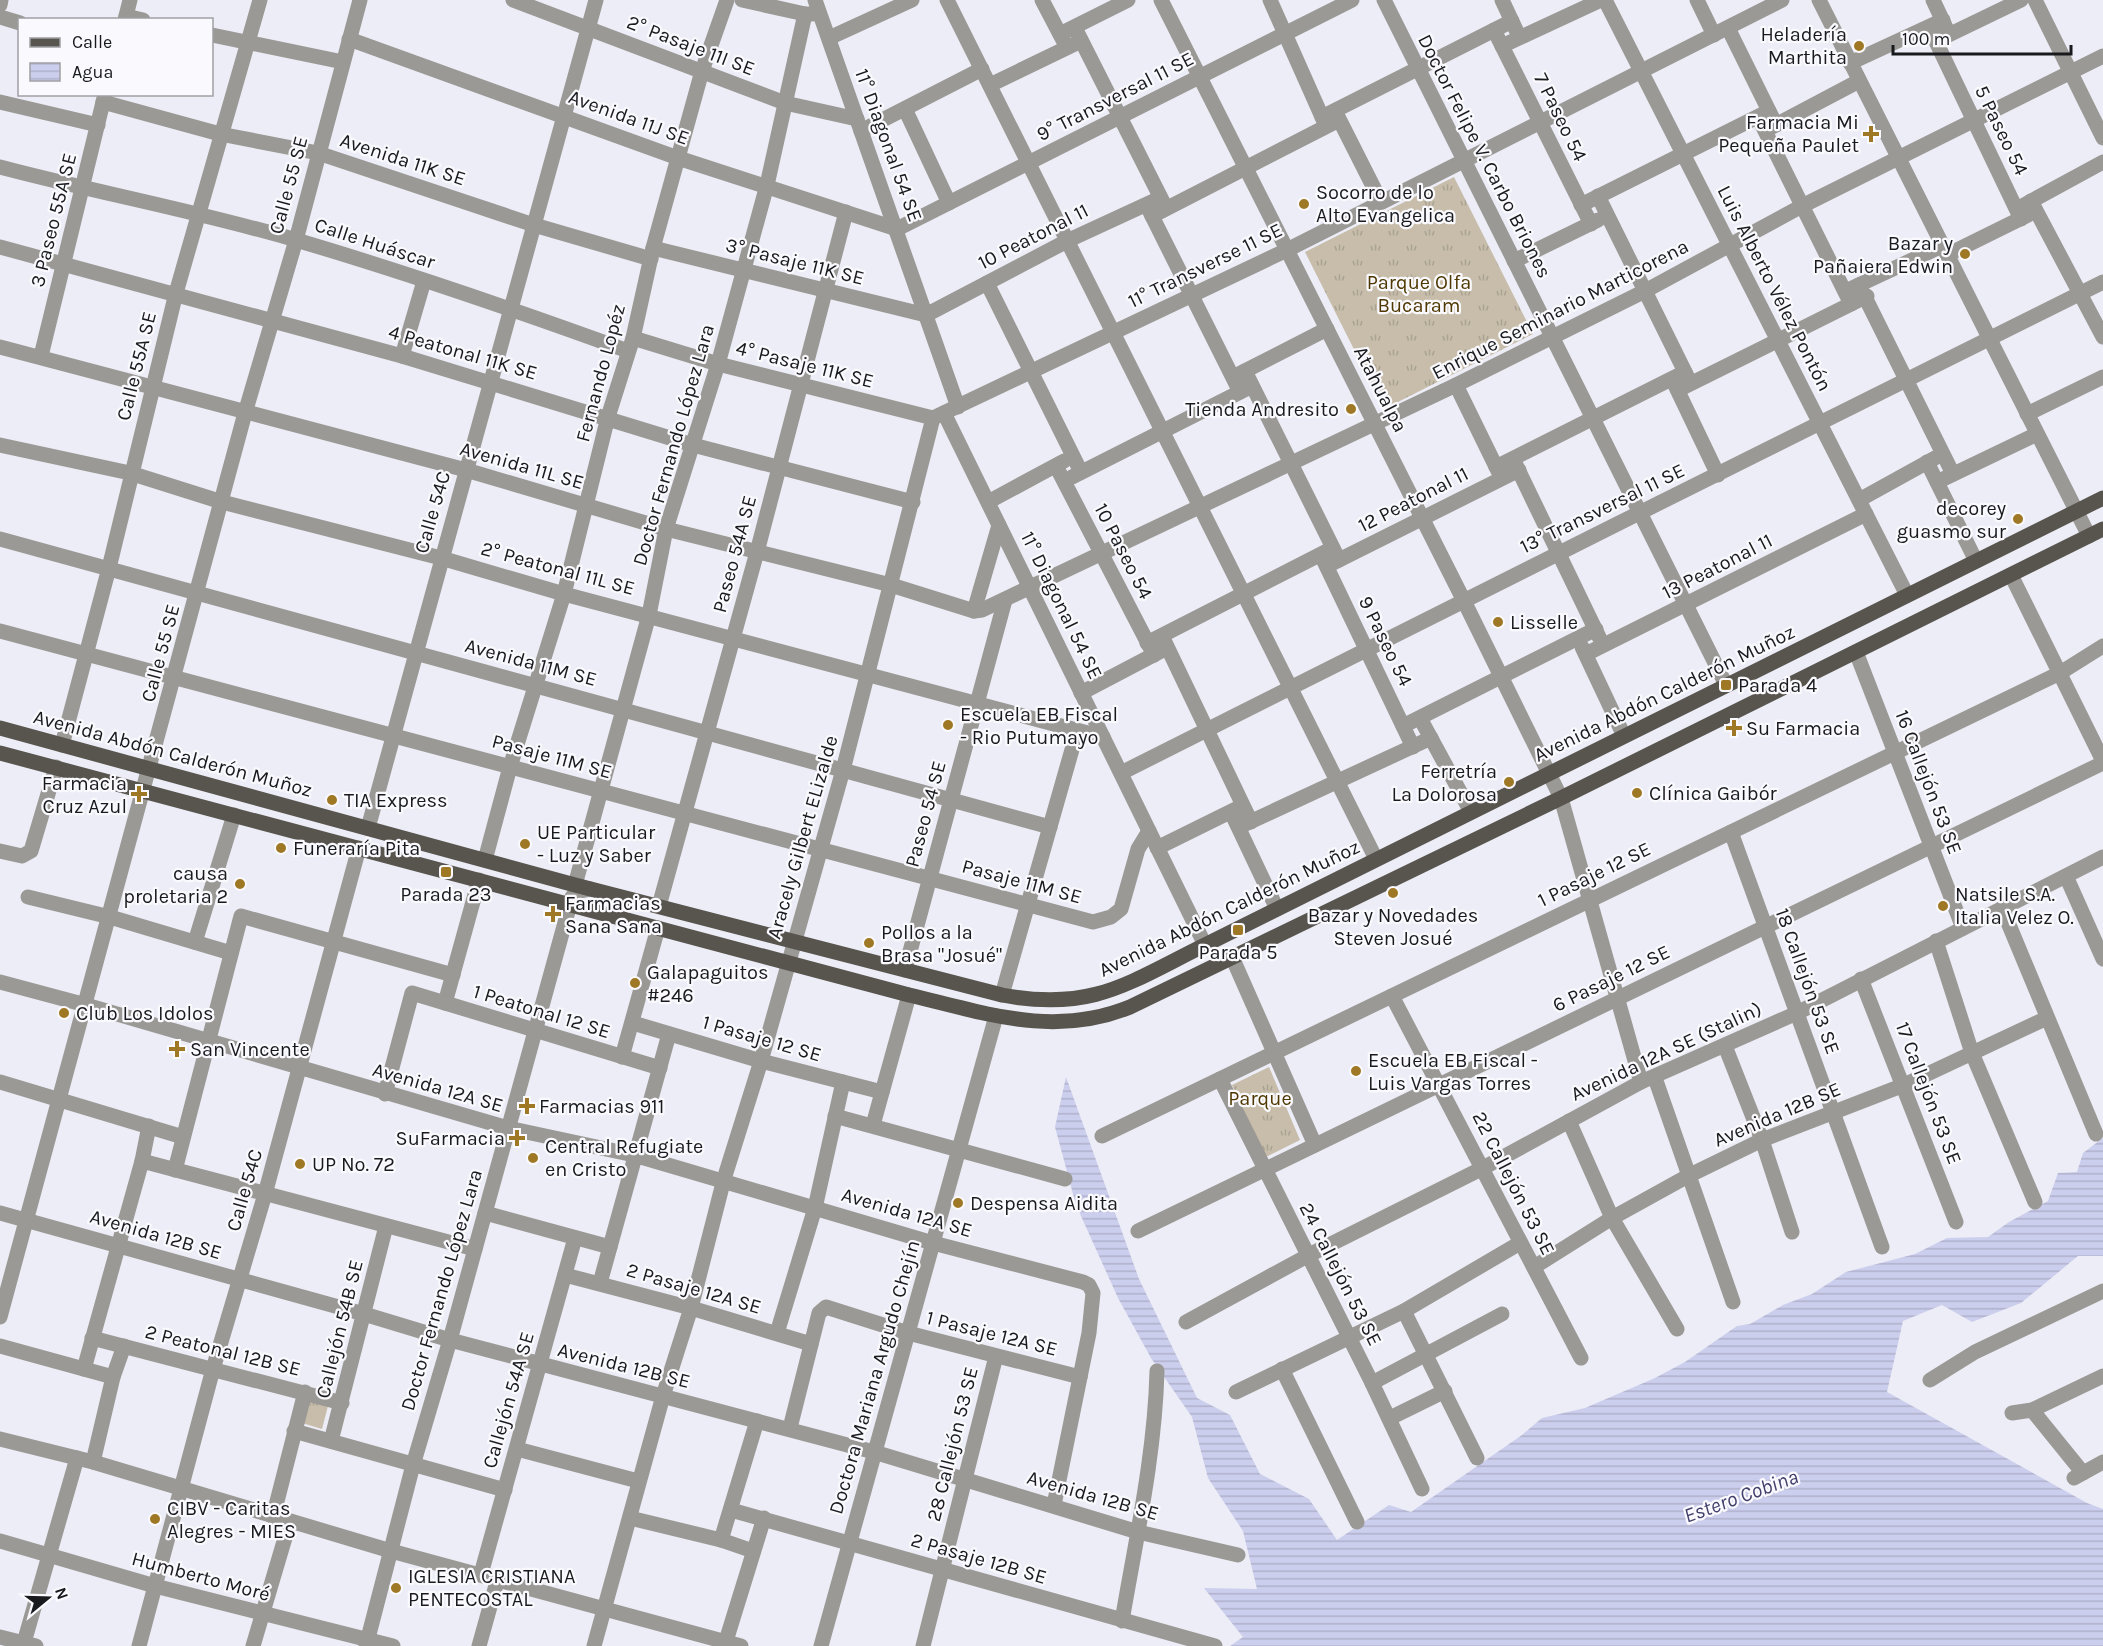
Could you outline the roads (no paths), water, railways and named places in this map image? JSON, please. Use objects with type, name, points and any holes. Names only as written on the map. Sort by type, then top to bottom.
[{"type":"main road","name":"Avenida Abdón Calderón Muñoz","points":[[0,728],[583,887],[1002,995],[1052,1002],[1095,996],[1205,945],[2103,498]]},
{"type":"main road","points":[[0,753],[909,995],[996,1016],[1052,1023],[1100,1017],[1130,1007],[1561,798],[2103,529]]},
{"type":"street","points":[[0,5],[1,0]]},
{"type":"street","points":[[126,17],[130,0]]},
{"type":"street","name":"Calle 55A SE","points":[[62,745],[109,568],[130,473],[176,293],[260,0]]},
{"type":"street","name":"Calle 55 SE","points":[[0,1317],[245,413],[296,240],[360,0]]},
{"type":"street","name":"2° Pasaje 11I SE","points":[[513,0],[785,102],[859,125]]},
{"type":"street","name":"Calle 54C","points":[[368,828],[596,0]]},
{"type":"street","name":"Fernando Lopéz","points":[[485,860],[510,767],[538,685],[588,507],[608,417],[631,344],[652,253],[702,71],[727,0]]},
{"type":"street","points":[[742,0],[813,9]]},
{"type":"street","points":[[828,39],[912,0]]},
{"type":"street","points":[[947,0],[1115,332],[1376,859]]},
{"type":"street","name":"9 Paseo 54","points":[[1042,0],[1071,37],[1121,116],[1190,296],[1290,463],[1366,648],[1413,747]]},
{"type":"street","points":[[990,85],[1128,0]]},
{"type":"street","name":"Atahualpa","points":[[1161,0],[1245,170],[1423,517],[1561,798],[1617,998],[1688,1176],[1733,1302]]},
{"type":"street","points":[[1270,0],[1285,34],[1331,118],[1381,202]]},
{"type":"street","name":"9° Transversal 11 SE","points":[[897,229],[1352,0]]},
{"type":"street","name":"Doctor Felipe V. Carbo Briones","points":[[1384,0],[1726,685]]},
{"type":"street","points":[[1502,0],[1519,38]]},
{"type":"street","points":[[1502,46],[1603,0]]},
{"type":"street","name":"Luis Alberto Vélez Pontón","points":[[1603,0],[1731,246],[1907,595]]},
{"type":"street","points":[[1696,0],[1714,35]]},
{"type":"street","name":"11° Transverse 11 SE","points":[[945,413],[1287,249],[1539,120],[1642,73],[1782,0]]},
{"type":"street","points":[[1819,0],[2089,536]]},
{"type":"street","name":"5 Paseo 54","points":[[1933,0],[1936,23],[1974,121],[2019,214]]},
{"type":"street","points":[[1943,38],[2021,0]]},
{"type":"street","points":[[2035,0],[2103,138]]},
{"type":"street","name":"11° Diagonal 54 SE","points":[[813,9],[828,39],[926,315],[945,413],[1205,945]]},
{"type":"street","name":"Doctor Fernando López Lara","points":[[583,887],[601,791],[649,615],[666,529],[718,364],[767,185],[785,102],[813,9]]},
{"type":"street","points":[[0,17],[18,22]]},
{"type":"street","name":"10 Peatonal 11","points":[[926,315],[1069,240],[1245,170],[1418,68],[1512,21]]},
{"type":"street","points":[[1850,63],[1936,23]]},
{"type":"street","points":[[1728,28],[1802,206],[1848,298]]},
{"type":"street","name":"7 Paseo 54","points":[[1494,30],[1590,224]]},
{"type":"street","points":[[213,35],[343,62]]},
{"type":"street","name":"Avenida 11J SE","points":[[349,39],[678,158],[897,229]]},
{"type":"street","name":"Enrique Seminario Marticorena","points":[[1030,589],[1552,338],[1731,246],[1802,206],[2103,56]]},
{"type":"street","points":[[859,125],[904,109],[982,69]]},
{"type":"street","points":[[1581,204],[1683,154],[1859,81]]},
{"type":"street","name":"Avenida 11K SE","points":[[104,98],[220,134],[318,153],[534,225],[652,253]]},
{"type":"street","name":"3 Paseo 55A SE","points":[[41,356],[104,98]]},
{"type":"street","points":[[0,102],[98,126]]},
{"type":"street","points":[[904,109],[949,203]]},
{"type":"street","name":"12 Peatonal 11","points":[[1081,693],[1244,594],[1423,517],[1593,418],[1777,339],[1848,298],[2034,206],[2103,162]]},
{"type":"street","name":"Calle Huáscar","points":[[0,167],[83,189],[200,214],[296,240],[631,344]]},
{"type":"street","points":[[1598,196],[1645,291],[1718,475]]},
{"type":"street","points":[[2034,206],[2103,337]]},
{"type":"street","name":"Paseo 54A SE","points":[[658,906],[686,814],[732,638],[758,552],[846,212]]},
{"type":"street","points":[[1514,261],[1607,216]]},
{"type":"street","name":"4 Peatonal 11K SE","points":[[0,247],[402,356],[608,417],[693,445],[913,502]]},
{"type":"street","name":"3° Pasaje 11K SE","points":[[652,253],[744,270],[926,315]]},
{"type":"street","points":[[402,356],[424,281]]},
{"type":"street","name":"13° Transversal 11 SE","points":[[1121,773],[1463,598],[1559,554],[2103,282]]},
{"type":"street","points":[[987,283],[1081,472]]},
{"type":"street","points":[[1863,291],[1908,378],[1953,474]]},
{"type":"street","points":[[1238,374],[1327,329]]},
{"type":"street","name":"4° Pasaje 11K SE","points":[[631,344],[801,385],[945,413]]},
{"type":"street","name":"Avenida 11L SE","points":[[0,347],[153,385],[245,413],[466,470],[666,529],[891,585],[974,610]]},
{"type":"street","points":[[2027,414],[2103,377]]},
{"type":"street","points":[[1456,385],[1499,472]]},
{"type":"street","points":[[1064,481],[1246,389]]},
{"type":"street","name":"Aracely Gilbert ELizalde","points":[[594,1646],[663,1396],[691,1308],[724,1179],[761,1061],[843,770],[913,502],[945,413]]},
{"type":"street","points":[[1937,482],[2037,434]]},
{"type":"street","name":"2° Peatonal 11L SE","points":[[0,446],[130,473],[222,502],[441,558],[564,594],[649,615],[1077,732],[1103,737]]},
{"type":"street","name":"13 Peatonal 11","points":[[1586,654],[1686,604],[1863,507],[1942,454]]},
{"type":"street","points":[[987,502],[1073,456]]},
{"type":"street","points":[[1927,462],[1976,561]]},
{"type":"street","points":[[1516,464],[1603,646]]},
{"type":"street","name":"10 Paseo 54","points":[[1056,466],[1150,649]]},
{"type":"street","points":[[974,610],[999,525]]},
{"type":"street","name":"Avenida 11M SE","points":[[0,538],[1050,827]]},
{"type":"street","points":[[2011,575],[2060,673],[2097,732],[2103,762]]},
{"type":"street","points":[[974,610],[1030,589]]},
{"type":"street","name":"Paseo 54 SE","points":[[904,970],[1005,600]]},
{"type":"street","points":[[1403,726],[1596,629]]},
{"type":"street","name":"Pasaje 11M SE","points":[[0,631],[1093,922],[1112,917],[1121,909],[1138,849],[1149,831]]},
{"type":"street","points":[[1578,639],[1624,736]]},
{"type":"street","points":[[1165,642],[1207,729],[1277,909]]},
{"type":"street","name":"1 Pasaje 12 SE","points":[[1102,1136],[2060,673],[2103,646]]},
{"type":"street","name":"16 Callejón 53 SE","points":[[1856,652],[1963,928]]},
{"type":"street","points":[[1420,718],[1472,812]]},
{"type":"street","points":[[1002,995],[1077,732]]},
{"type":"street","points":[[1245,824],[1431,738]]},
{"type":"street","name":"6 Pasaje 12 SE","points":[[1138,1231],[2103,762]]},
{"type":"street","points":[[0,851],[22,856],[31,851],[56,767]]},
{"type":"street","points":[[1157,848],[1237,809]]},
{"type":"street","points":[[195,942],[234,815]]},
{"type":"street","name":"18 Callejón 53 SE","points":[[1731,832],[1882,1247]]},
{"type":"street","name":"Calle 54C","points":[[139,1646],[213,1368],[241,1280],[359,848]]},
{"type":"street","name":"Avenida 12A SE (Stalin)","points":[[1186,1322],[1648,1080],[1797,1013],[2103,857]]},
{"type":"street","points":[[2066,876],[2103,959]]},
{"type":"street","points":[[445,1003],[479,880]]},
{"type":"street","points":[[570,905],[575,893],[583,887]]},
{"type":"street","points":[[28,897],[110,917],[231,953]]},
{"type":"street","name":"Doctor Fernando López Lara","points":[[367,1642],[413,1465],[450,1340],[570,905]]},
{"type":"street","points":[[2002,908],[2096,1134]]},
{"type":"street","points":[[175,1170],[241,916],[453,975]]},
{"type":"street","points":[[622,1057],[658,928]]},
{"type":"street","points":[[1936,941],[1972,1053],[2035,1202]]},
{"type":"street","points":[[1232,957],[1315,1145]]},
{"type":"street","name":"17 Callejón 53 SE","points":[[1861,979],[1956,1222]]},
{"type":"street","name":"Avenida 12A SE","points":[[0,982],[508,1128],[634,1155],[724,1179],[933,1243],[1075,1279],[1089,1285],[1093,1293],[1080,1377]]},
{"type":"street","name":"1 Peatonal 12 SE","points":[[386,1094],[412,993],[660,1068]]},
{"type":"street","points":[[873,1125],[909,995]]},
{"type":"street","name":"22 Callejón 53 SE","points":[[1392,996],[1581,1358]]},
{"type":"street","name":"Doctora Mariana Argudo Chejín","points":[[821,1646],[996,1016]]},
{"type":"street","name":"Avenida 12B SE","points":[[1534,1267],[1612,1218],[1688,1176],[1762,1140],[1904,1085],[2047,1018]]},
{"type":"street","name":"1 Pasaje 12 SE","points":[[633,1023],[761,1061],[882,1092]]},
{"type":"street","points":[[600,1284],[669,1034]]},
{"type":"street","points":[[1725,1046],[1762,1140],[1792,1232]]},
{"type":"street","name":"24 Callejón 53 SE","points":[[1220,1079],[1263,1170],[1310,1256],[1390,1418],[1422,1489]]},
{"type":"street","points":[[0,1082],[60,1098],[183,1137]]},
{"type":"street","points":[[777,1333],[815,1208],[843,1082]]},
{"type":"street","points":[[835,1116],[1065,1179]]},
{"type":"street","points":[[1569,1121],[1612,1218],[1677,1329]]},
{"type":"street","points":[[84,1369],[142,1161],[149,1126]]},
{"type":"street","points":[[142,1161],[475,1249]]},
{"type":"street","name":"Avenida 12B SE","points":[[0,1213],[540,1365],[757,1422],[790,1428],[964,1481],[1054,1505],[1138,1532],[1238,1555]]},
{"type":"street","points":[[485,1213],[610,1248]]},
{"type":"street","name":"Callejón 54B SE","points":[[331,1441],[386,1226]]},
{"type":"street","name":"Callejón 54A SE","points":[[481,1574],[575,1238]]},
{"type":"street","points":[[1236,1392],[1404,1311],[1520,1243]]},
{"type":"street","name":"2 Pasaje 12A SE","points":[[565,1275],[691,1308],[811,1344]]},
{"type":"street","points":[[1930,1380],[1975,1352],[2103,1291]]},
{"type":"street","name":"1 Pasaje 12A SE","points":[[811,1344],[819,1313],[826,1307],[908,1333],[1080,1377]]},
{"type":"street","points":[[1404,1311],[1478,1458]]},
{"type":"street","points":[[1372,1383],[1426,1352],[1502,1314]]},
{"type":"street","name":"2 Peatonal 12B SE","points":[[92,1338],[342,1402]]},
{"type":"street","points":[[790,1428],[811,1344]]},
{"type":"street","points":[[0,1346],[113,1377]]},
{"type":"street","points":[[93,1462],[113,1377],[124,1346]]},
{"type":"street","name":"28 Callejón 53 SE","points":[[923,1646],[996,1356]]},
{"type":"street","points":[[1282,1370],[1357,1522]]},
{"type":"street","points":[[1122,1621],[1138,1532],[1156,1395],[1157,1371]]},
{"type":"street","points":[[2012,1413],[2032,1410],[2103,1376]]},
{"type":"street","points":[[1054,1505],[1080,1377]]},
{"type":"street","points":[[1390,1418],[1445,1391]]},
{"type":"street","points":[[273,1516],[305,1392]]},
{"type":"street","points":[[2032,1410],[2079,1475],[2103,1462]]},
{"type":"street","points":[[721,1540],[757,1422]]},
{"type":"street","points":[[294,1431],[505,1490]]},
{"type":"street","points":[[0,1439],[93,1462],[391,1551],[604,1607],[718,1642],[741,1646]]},
{"type":"street","points":[[517,1449],[639,1482]]},
{"type":"street","points":[[0,1636],[28,1645],[49,1556],[77,1458]]},
{"type":"street","name":"2 Pasaje 12B SE","points":[[731,1510],[1215,1646]]},
{"type":"street","points":[[630,1518],[721,1540],[753,1551]]},
{"type":"street","points":[[718,1642],[764,1518]]},
{"type":"street","points":[[253,1646],[290,1521]]},
{"type":"street","name":"Humberto Moré","points":[[0,1541],[155,1586],[367,1642],[393,1646]]},
{"type":"street","points":[[479,1646],[498,1578]]},
{"type":"water","name":"Estero Cobina","points":[[1066,1077],[1139,1279],[1197,1398],[1230,1415],[1260,1474],[1309,1499],[1337,1540],[1389,1505],[1411,1512],[1522,1435],[1542,1418],[1585,1408],[1655,1378],[1685,1362],[1737,1326],[1750,1324],[1783,1305],[1812,1294],[1846,1272],[1915,1254],[1947,1238],[1988,1237],[2009,1222],[2048,1201],[2058,1173],[2077,1172],[2083,1153],[2103,1138],[2103,1256],[2078,1256],[2021,1303],[1972,1322],[1942,1305],[1903,1321],[1887,1392],[2087,1503],[2103,1509],[2103,1646],[1230,1646],[1243,1637],[1204,1588],[1257,1589],[1243,1531],[1208,1478],[1192,1417],[1151,1358],[1118,1298],[1076,1205],[1055,1127]]},
{"type":"place","name":"Heladería Marthita","points":[[1859,46]]},
{"type":"place","name":"Farmacia Mi Pequeña Paulet","points":[[1871,134]]},
{"type":"place","name":"Socorro de lo Alto Evangelica","points":[[1304,204]]},
{"type":"place","name":"Bazar y Pañaiera Edwin","points":[[1965,254]]},
{"type":"place","name":"Tienda Andresito","points":[[1351,409]]},
{"type":"place","name":"decorey guasmo sur","points":[[2018,519]]},
{"type":"place","name":"Lisselle","points":[[1498,622]]},
{"type":"place","name":"Parada 4","points":[[1726,685]]},
{"type":"place","name":"Escuela EB Fiscal - Rio Putumayo","points":[[948,725]]},
{"type":"place","name":"Su Farmacia","points":[[1734,728]]},
{"type":"place","name":"Ferretría La Dolorosa","points":[[1509,782]]},
{"type":"place","name":"Clínica Gaibór","points":[[1637,793]]},
{"type":"place","name":"Farmacia Cruz Azul","points":[[139,794]]},
{"type":"place","name":"TIA Express","points":[[332,800]]},
{"type":"place","name":"UE Particular - Luz y Saber","points":[[525,844]]},
{"type":"place","name":"Funeraría Pita","points":[[281,848]]},
{"type":"place","name":"Parada 23","points":[[446,872]]},
{"type":"place","name":"causa proletaria 2","points":[[240,884]]},
{"type":"place","name":"Bazar y Novedades Steven Josué","points":[[1393,893]]},
{"type":"place","name":"Natsile S.A. Italia Velez O.","points":[[1943,906]]},
{"type":"place","name":"Farmacias Sana Sana","points":[[553,914]]},
{"type":"place","name":"Parada 5","points":[[1238,930]]},
{"type":"place","name":"Pollos a la Brasa \"Josué\"","points":[[869,943]]},
{"type":"place","name":"Galapaguitos #246","points":[[635,983]]},
{"type":"place","name":"Club Los Idolos","points":[[64,1013]]},
{"type":"place","name":"San Vincente","points":[[177,1049]]},
{"type":"place","name":"Escuela EB Fiscal - Luis Vargas Torres","points":[[1356,1071]]},
{"type":"place","name":"Farmacias 911","points":[[527,1106]]},
{"type":"place","name":"SuFarmacia","points":[[517,1138]]},
{"type":"place","name":"Central Refugiate en Cristo","points":[[533,1158]]},
{"type":"place","name":"UP No. 72","points":[[300,1164]]},
{"type":"place","name":"Despensa Aidita","points":[[958,1203]]},
{"type":"place","name":"CIBV - Caritas Alegres - MIES","points":[[155,1519]]},
{"type":"place","name":"IGLESIA CRISTIANA PENTECOSTAL","points":[[396,1588]]},
{"type":"park label","name":"Parque Olfa Bucaram","points":[[1419,294]]},
{"type":"park label","name":"Parque","points":[[1260,1098]]}]
